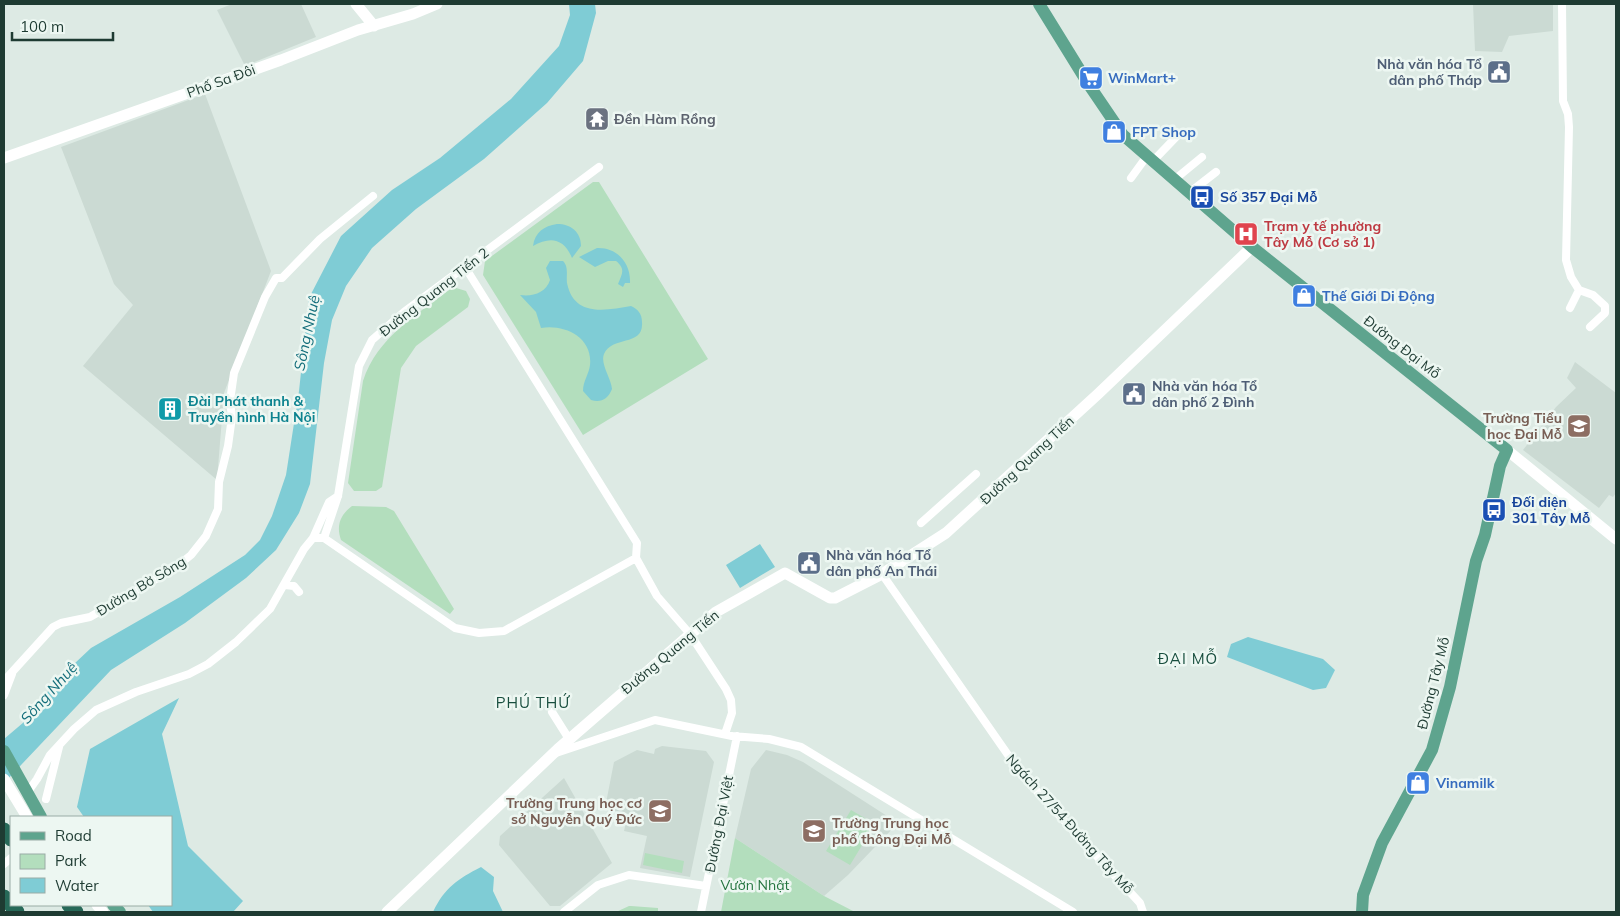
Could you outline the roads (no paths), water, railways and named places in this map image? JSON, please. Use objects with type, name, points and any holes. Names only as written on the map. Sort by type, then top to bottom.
[{"type":"main road","name":"Đường Đại Mỗ","points":[[1040,4],[1089,85],[1123,135],[1252,247],[1507,450]]},
{"type":"main road","name":"Đường Tây Mỗ","points":[[1362,912],[1363,895],[1382,843],[1432,750],[1450,687],[1476,561],[1485,535],[1500,466],[1507,450]]},
{"type":"main road","points":[[4,751],[40,816]]},
{"type":"street","points":[[356,4],[374,26]]},
{"type":"street","name":"Phố Sa Đôi","points":[[4,158],[437,4]]},
{"type":"street","points":[[1562,4],[1563,101],[1568,114],[1569,128],[1566,260],[1571,277],[1579,290],[1593,295],[1605,306],[1604,313],[1590,327]]},
{"type":"street","points":[[1131,178],[1150,158],[1178,135]]},
{"type":"street","points":[[1174,180],[1202,157]]},
{"type":"street","name":"Đường Quang Tiến 2","points":[[27,793],[50,755],[74,729],[96,710],[136,692],[189,674],[208,664],[236,642],[270,609],[304,548],[313,538],[329,502],[338,496],[354,385],[365,352],[381,331],[599,167]]},
{"type":"street","points":[[1189,193],[1216,172]]},
{"type":"street","name":"Đường Bờ Sông","points":[[4,695],[12,672],[53,628],[61,622],[82,619],[97,614],[140,586],[175,568],[196,550],[216,517],[219,482],[228,446],[234,373],[265,297],[276,278],[282,278],[320,239],[373,196]]},
{"type":"street","name":"Đường Quang Tiến","points":[[388,912],[569,739],[719,610],[784,573],[830,598],[841,596],[882,574],[946,533],[1098,394],[1252,247]]},
{"type":"street","points":[[465,267],[637,543],[636,558],[666,608],[690,634],[726,689],[731,700],[732,714],[725,734]]},
{"type":"street","points":[[1570,308],[1579,290]]},
{"type":"street","points":[[1507,450],[1616,539]]},
{"type":"street","points":[[921,523],[976,474]]},
{"type":"street","points":[[324,538],[338,496]]},
{"type":"street","points":[[313,538],[324,538],[455,628],[486,634],[504,631],[636,558]]},
{"type":"street","name":"Ngách 27/54 Đường Tây Mỗ","points":[[882,574],[1022,775],[1140,903],[1143,912]]},
{"type":"street","points":[[285,585],[294,586],[300,592]]},
{"type":"street","points":[[4,681],[12,672]]},
{"type":"street","points":[[552,712],[569,739]]},
{"type":"street","points":[[552,755],[655,720],[725,734],[769,739],[811,751],[1073,912]]},
{"type":"street","name":"Đường Đại Việt","points":[[701,912],[737,736]]},
{"type":"street","points":[[46,799],[59,747]]},
{"type":"street","points":[[4,779],[10,792],[26,816]]},
{"type":"street","points":[[564,912],[598,885],[629,875],[706,886]]},
{"type":"water","name":"Sông Nhuệ","points":[[569,4],[595,4],[596,13],[583,61],[547,103],[484,159],[416,209],[372,248],[346,286],[332,320],[324,363],[310,484],[299,513],[276,550],[246,578],[185,623],[111,670],[4,783],[4,739],[24,722],[56,681],[91,648],[180,597],[245,555],[260,540],[272,516],[286,475],[299,391],[309,298],[341,236],[392,190],[440,158],[511,99],[559,46],[570,15]]},
{"type":"water","points":[[557,224],[571,227],[581,241],[581,246],[572,258],[565,246],[556,241],[545,241],[533,246],[541,230]]},
{"type":"water","points":[[597,248],[611,250],[621,258],[628,269],[630,283],[625,283],[623,287],[618,284],[622,269],[616,261],[608,261],[595,267],[579,257]]},
{"type":"water","points":[[550,261],[563,261],[565,263],[567,283],[571,294],[584,307],[602,310],[631,306],[638,310],[640,314],[642,322],[638,335],[614,344],[604,354],[603,362],[612,389],[606,398],[601,400],[591,400],[583,391],[590,365],[590,355],[582,340],[575,334],[559,328],[541,328],[536,312],[520,295],[534,295],[545,288],[550,280],[546,268]]},
{"type":"water","points":[[760,544],[775,567],[740,588],[726,565]]},
{"type":"water","points":[[1248,637],[1323,659],[1335,670],[1326,688],[1313,690],[1227,657],[1231,644]]},
{"type":"water","points":[[179,698],[162,734],[188,846],[243,901],[233,912],[153,912],[149,906],[172,906],[172,816],[83,816],[77,807],[90,749]]},
{"type":"water","points":[[481,867],[494,877],[493,891],[503,912],[433,912],[447,890],[465,876]]},
{"type":"place","name":"Nhà văn hóa Tổ dân phố Tháp","points":[[1499,72]]},
{"type":"place","name":"WinMart+","points":[[1091,78]]},
{"type":"place","name":"Đền Hàm Rồng","points":[[597,119]]},
{"type":"place","name":"FPT Shop","points":[[1114,132]]},
{"type":"place","name":"Số 357 Đại Mỗ","points":[[1202,197]]},
{"type":"place","name":"Trạm y tế phường Tây Mỗ (Cơ sở 1)","points":[[1246,234]]},
{"type":"place","name":"Thế Giới Di Động","points":[[1304,296]]},
{"type":"place","name":"Nhà văn hóa Tổ dân phố 2 Đình","points":[[1134,394]]},
{"type":"place","name":"Đài Phát thanh & Truyền hình Hà Nội","points":[[170,409]]},
{"type":"place","name":"Trường Tiểu học Đại Mỗ","points":[[1579,426]]},
{"type":"place","name":"Đối diện 301 Tây Mỗ","points":[[1494,510]]},
{"type":"place","name":"Nhà văn hóa Tổ dân phố An Thái","points":[[809,563]]},
{"type":"place","name":"Vinamilk","points":[[1418,783]]},
{"type":"place","name":"Trường Trung học cơ sở Nguyễn Quý Đức","points":[[660,811]]},
{"type":"place","name":"Trường Trung học phổ thông Đại Mỗ","points":[[814,831]]},
{"type":"district","name":"ĐẠI MỖ","points":[[1188,659]]},
{"type":"district","name":"PHÚ THỨ","points":[[533,703]]},
{"type":"park label","name":"Vườn Nhật","points":[[755,885]]}]
